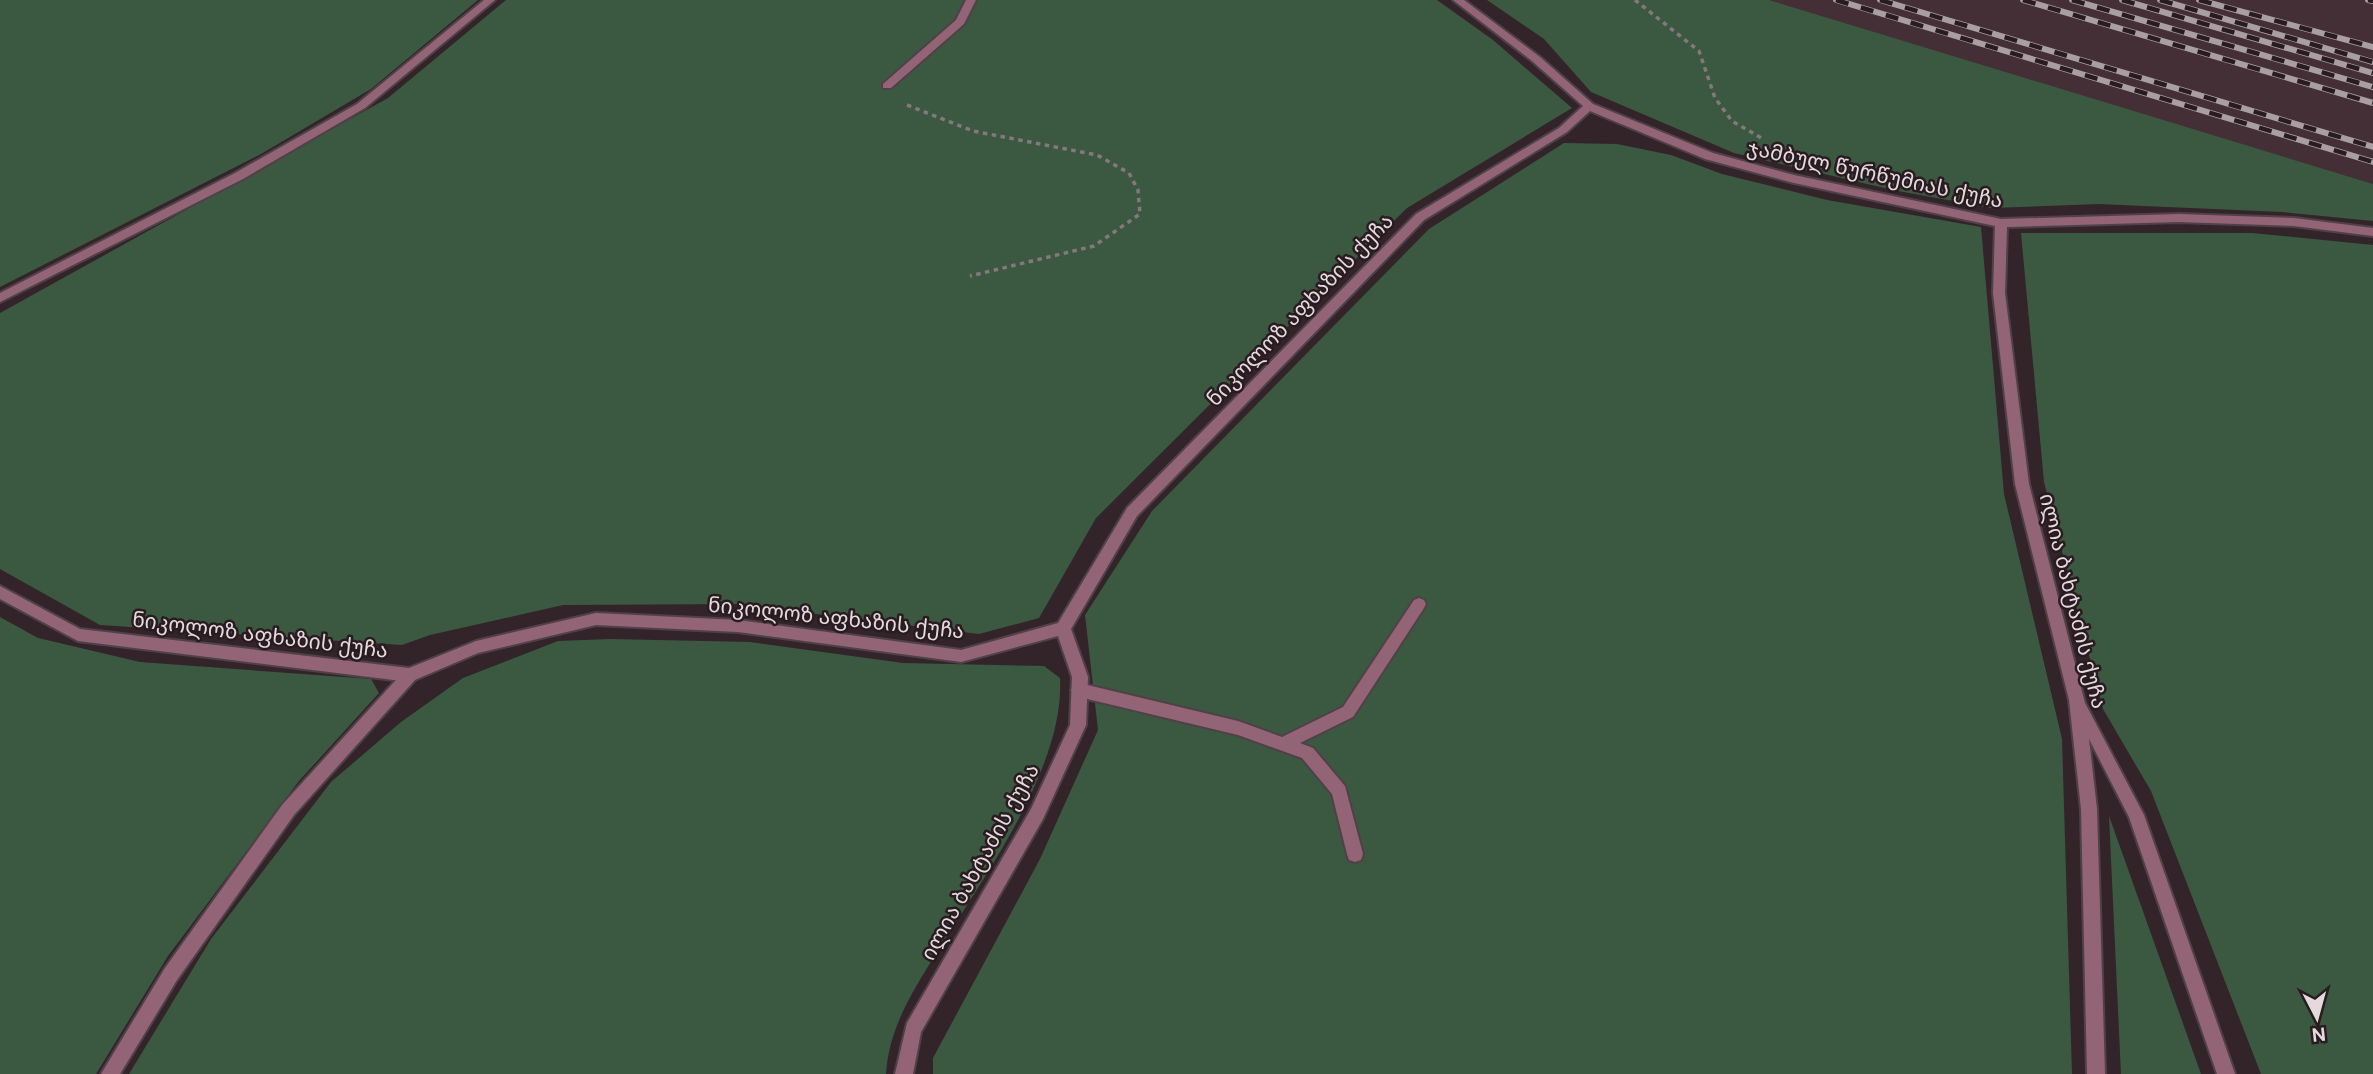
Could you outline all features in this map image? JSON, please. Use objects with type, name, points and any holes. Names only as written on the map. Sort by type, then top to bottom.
[{"type":"street","points":[[0,298],[239,176],[361,106],[490,0]]},
{"type":"street","points":[[887,86],[960,22],[971,0]]},
{"type":"street","name":"ჯამბულ წურწუმიას ქუჩა","points":[[1458,0],[1536,60],[1589,106],[1709,156],[1807,182],[2001,223],[2179,218],[2294,222],[2373,232]]},
{"type":"street","name":"ნიკოლოზ აფხაზის ქუჩა","points":[[0,592],[78,635],[410,675],[477,646],[596,619],[738,626],[961,656],[1063,628],[1132,512],[1420,217],[1563,130],[1589,106]]},
{"type":"street","name":"ილია ბახტაძის ქუჩა","points":[[2001,223],[1999,293],[2022,484],[2077,700],[2089,809],[2096,1074]]},
{"type":"street","points":[[1283,744],[1348,712],[1419,604]]},
{"type":"street","name":"ილია ბახტაძის ქუჩა","points":[[904,1074],[913,1029],[1037,814],[1078,724],[1080,677],[1063,628]]},
{"type":"street","points":[[110,1074],[171,974],[288,810],[410,675]]},
{"type":"street","points":[[1079,690],[1238,729],[1307,753],[1339,791],[1355,854]]},
{"type":"street","points":[[2077,700],[2136,815],[2226,1074]]},
{"type":"path","points":[[1635,0],[1699,51],[1715,97],[1732,121],[1766,141]]},
{"type":"path","points":[[887,86],[893,100],[973,131],[1097,155],[1129,173],[1138,190],[1140,214],[1094,246],[970,276]]},
{"type":"shaded area","points":[[1769,0],[2373,0],[2373,184],[1992,69]]},
{"type":"green space","points":[[0,0],[478,0],[371,89],[261,154],[0,287]]},
{"type":"green space","points":[[506,0],[1437,0],[1493,40],[1572,108],[1407,208],[1096,518],[1039,618],[979,634],[736,604],[563,605],[430,635],[402,645],[100,625],[0,569],[0,313],[388,98]]},
{"type":"green space","points":[[1487,0],[1769,0],[2373,184],[2373,221],[2282,212],[2099,204],[1991,208],[1893,190],[1734,153],[1591,92],[1544,39]]},
{"type":"green space","points":[[1564,143],[1617,144],[1671,155],[1722,174],[1827,200],[1981,227],[2004,494],[2062,739],[2072,1074],[933,1074],[933,1058],[1040,859],[1098,730],[1085,615],[1152,511],[1429,229]]},
{"type":"green space","points":[[2021,233],[2252,233],[2373,245],[2373,1074],[2261,1074],[2151,791],[2103,709],[2044,482]]},
{"type":"green space","points":[[0,617],[38,638],[140,662],[371,679],[379,693],[299,781],[168,956],[96,1074],[0,1074]]},
{"type":"green space","points":[[610,639],[750,642],[903,663],[1044,666],[1060,678],[1058,712],[1049,748],[1035,784],[1018,821],[911,995],[897,1025],[886,1074],[129,1074],[211,939],[331,782],[401,722],[463,678],[558,641]]},
{"type":"green space","points":[[2109,816],[2201,1074],[2121,1074]]},
{"type":"railway","points":[[1836,0],[2373,162]]},
{"type":"railway","points":[[1880,0],[2373,147]]},
{"type":"railway","points":[[2023,0],[2373,103]]},
{"type":"railway","points":[[2072,0],[2373,87]]},
{"type":"railway","points":[[2122,0],[2373,73]]},
{"type":"railway","points":[[2160,0],[2373,62]]},
{"type":"railway","points":[[2199,0],[2373,47]]},
{"type":"railway","points":[[2368,0],[2373,1]]}]
